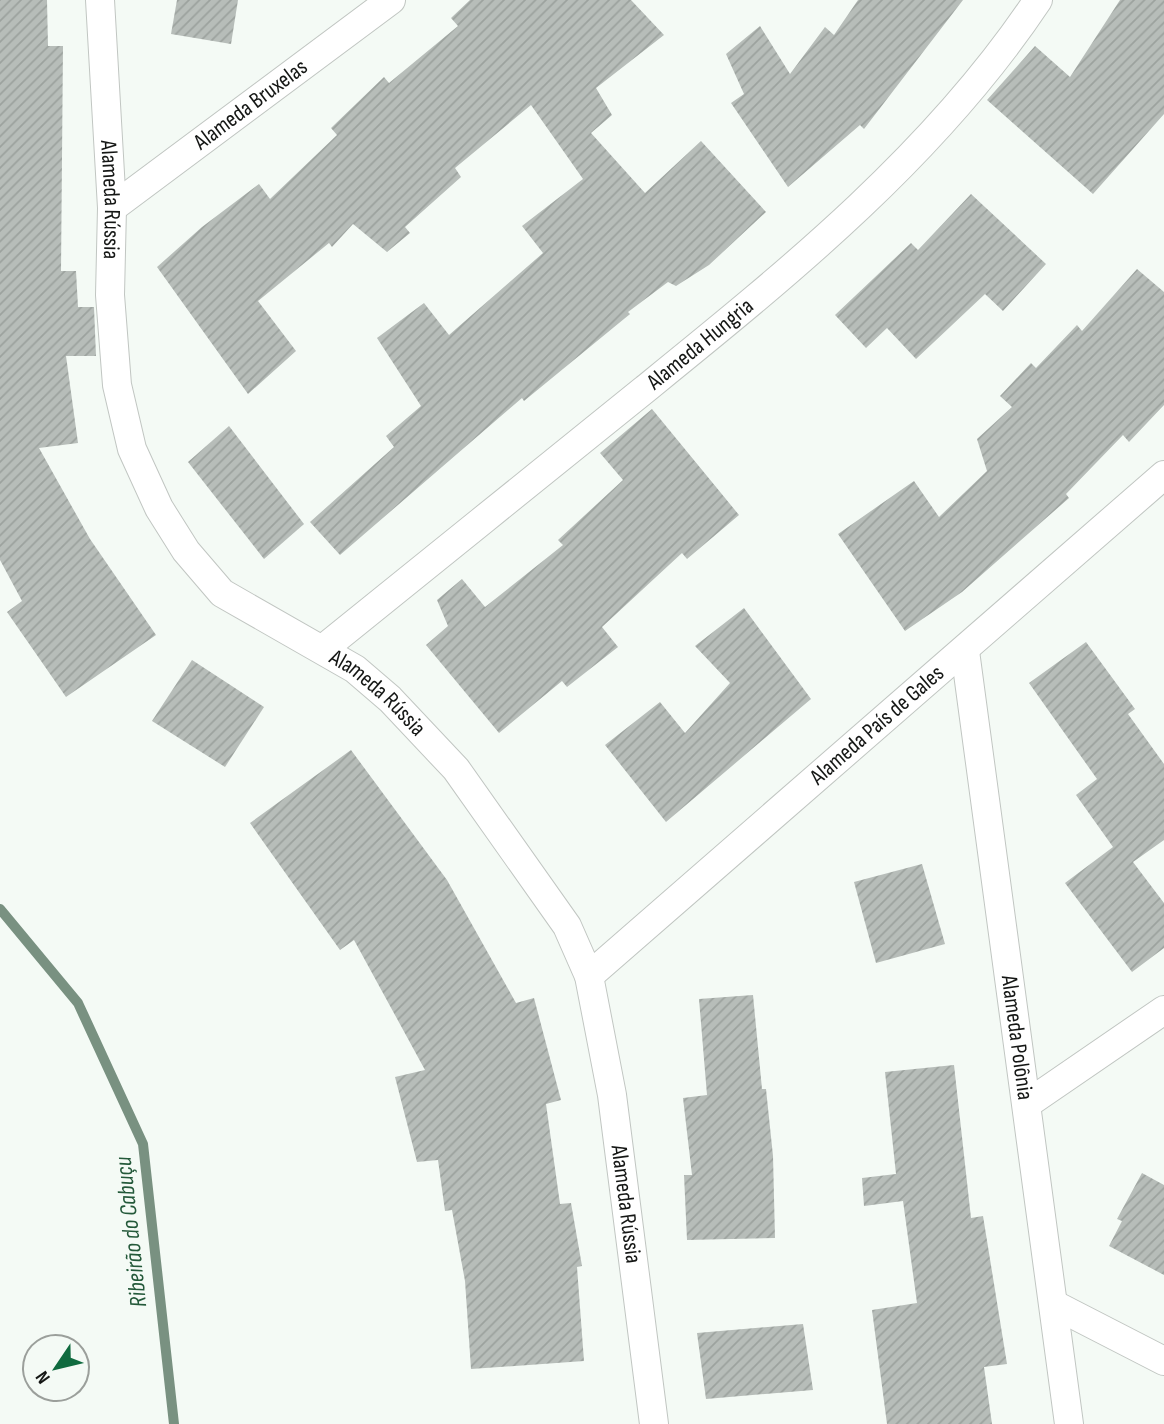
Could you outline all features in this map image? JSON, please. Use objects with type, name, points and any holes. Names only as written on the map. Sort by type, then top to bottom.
[{"type":"street","name":"Alameda Rússia","points":[[100,0],[112,208],[110,295],[117,385],[132,449],[159,508],[186,551],[222,593],[323,649],[355,670],[390,699],[456,769],[567,926],[589,976],[612,1095],[654,1424]]},
{"type":"street","name":"Alameda Bruxelas","points":[[112,208],[391,0]]},
{"type":"street","name":"Alameda Hungria","points":[[323,649],[806,257],[918,149],[1016,32],[1038,0]]},
{"type":"street","name":"Alameda País de Gales","points":[[589,976],[1164,475]]},
{"type":"street","name":"Alameda Polônia","points":[[965,651],[1069,1424]]},
{"type":"street","points":[[1027,1104],[1164,1010]]},
{"type":"street","points":[[1055,1305],[1164,1361]]},
{"type":"building","points":[[0,0],[47,0],[48,46],[63,46],[61,271],[76,271],[78,307],[94,307],[96,356],[66,356],[78,443],[39,448],[90,539],[156,635],[66,697],[7,612],[22,601],[0,560]]},
{"type":"building","points":[[177,0],[238,0],[231,44],[171,34]]},
{"type":"building","points":[[470,0],[631,0],[664,35],[596,88],[612,115],[591,133],[645,193],[701,141],[766,212],[709,265],[676,286],[668,282],[628,312],[630,314],[524,401],[522,398],[340,555],[310,522],[394,447],[386,436],[421,406],[377,338],[424,303],[449,335],[543,253],[522,226],[583,179],[531,105],[455,168],[461,177],[405,227],[410,233],[387,252],[353,224],[332,247],[329,243],[258,301],[296,351],[248,394],[157,267],[202,227],[259,184],[270,199],[337,135],[331,128],[384,77],[389,83],[458,26],[451,18]]},
{"type":"building","points":[[858,0],[963,0],[864,129],[860,125],[788,187],[731,103],[744,94],[726,54],[760,26],[790,74],[825,27],[834,35]]},
{"type":"building","points":[[1120,0],[1164,0],[1164,114],[1093,194],[987,100],[1035,46],[1070,77]]},
{"type":"building","points":[[971,194],[1046,264],[1003,311],[985,294],[916,359],[887,328],[866,348],[835,315],[911,243],[918,250]]},
{"type":"building","points":[[1137,269],[1164,292],[1164,405],[1129,442],[1123,435],[1066,494],[1069,498],[962,592],[905,631],[838,534],[914,481],[939,517],[987,471],[977,439],[1012,407],[1000,396],[1031,363],[1036,368],[1077,325],[1082,331]]},
{"type":"building","points":[[652,409],[739,515],[687,559],[682,553],[602,627],[618,647],[567,687],[562,681],[499,733],[426,645],[448,626],[437,600],[462,579],[485,607],[563,545],[558,540],[623,480],[600,453]]},
{"type":"building","points":[[229,426],[304,524],[264,559],[188,462]]},
{"type":"building","points":[[744,608],[811,699],[666,822],[605,745],[660,702],[685,733],[730,683],[695,646]]},
{"type":"building","points":[[1086,642],[1135,709],[1128,714],[1164,764],[1164,840],[1133,862],[1164,903],[1164,948],[1132,972],[1065,883],[1113,847],[1076,795],[1097,779],[1029,683]]},
{"type":"building","points":[[192,660],[264,707],[225,767],[152,721]]},
{"type":"building","points":[[351,750],[447,880],[516,1003],[534,998],[561,1100],[546,1104],[560,1204],[571,1203],[582,1266],[577,1267],[584,1361],[471,1369],[465,1281],[452,1210],[445,1211],[438,1160],[417,1162],[395,1077],[425,1070],[354,940],[340,950],[250,823]]},
{"type":"building","points":[[922,864],[945,944],[876,963],[854,882]]},
{"type":"building","points":[[753,995],[762,1089],[766,1089],[773,1156],[775,1238],[687,1240],[684,1175],[692,1175],[683,1098],[707,1095],[699,999]]},
{"type":"building","points":[[954,1065],[971,1218],[983,1216],[1007,1364],[984,1367],[992,1424],[887,1424],[872,1310],[917,1303],[903,1201],[864,1206],[862,1178],[896,1174],[885,1072]]},
{"type":"building","points":[[1142,1173],[1164,1185],[1164,1275],[1109,1246],[1122,1221],[1117,1219]]},
{"type":"building","points":[[803,1324],[813,1390],[706,1399],[697,1333]]},
{"type":"waterway","name":"Ribeirão do Cabuçu","points":[[0,909],[78,1003],[143,1144],[174,1424]]}]
